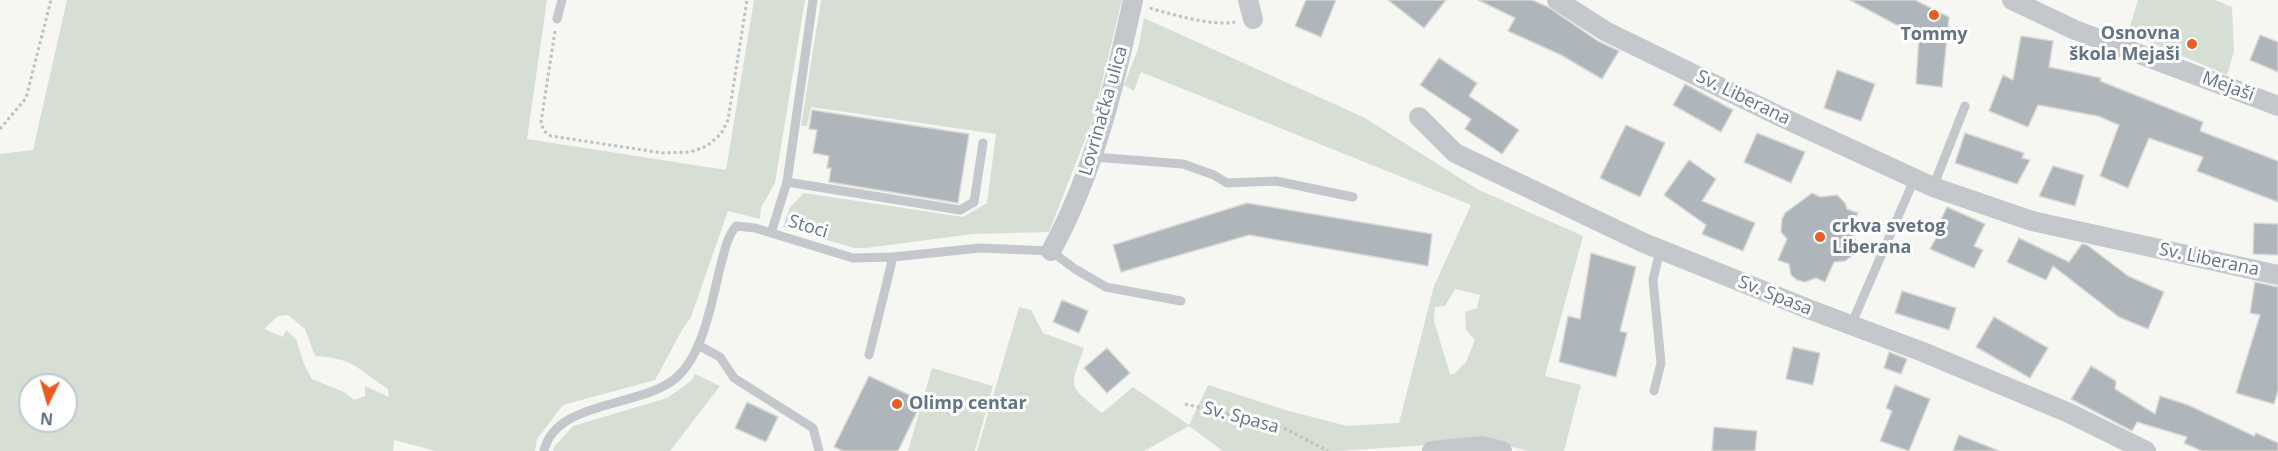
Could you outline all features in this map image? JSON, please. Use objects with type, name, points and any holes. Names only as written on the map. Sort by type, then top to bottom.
[{"type":"street","name":"Sv. Liberana","points":[[1557,0],[1605,31],[1914,180],[2032,221],[2278,275]]},
{"type":"street","name":"Mejaši","points":[[2012,0],[2074,30],[2278,106]]},
{"type":"street","name":"Lovrinačka ulica","points":[[1051,251],[1063,230],[1094,158],[1119,66],[1133,2]]},
{"type":"street","name":"Sv. Spasa","points":[[1419,117],[1455,153],[1660,250],[1923,352],[2070,413],[2146,451]]},
{"type":"street","points":[[1432,451],[1482,446],[1502,451]]},
{"type":"lane","points":[[557,19],[562,0]]},
{"type":"lane","points":[[771,233],[787,182],[813,0]]},
{"type":"lane","points":[[1933,187],[1965,106]]},
{"type":"lane","points":[[787,182],[960,210],[974,202],[983,143]]},
{"type":"lane","points":[[1094,158],[1183,164],[1214,175],[1227,183],[1276,181],[1353,197]]},
{"type":"lane","points":[[1851,325],[1914,180]]},
{"type":"lane","name":"Stoci","points":[[544,451],[545,445],[554,432],[569,419],[588,410],[658,389],[675,379],[688,365],[698,345],[731,232],[736,226],[771,233],[853,258],[893,257],[980,248],[1051,251]]},
{"type":"lane","points":[[1654,391],[1661,363],[1653,280],[1660,250]]},
{"type":"lane","points":[[1051,251],[1075,269],[1106,287],[1181,301]]},
{"type":"lane","points":[[869,355],[893,257]]},
{"type":"lane","points":[[698,345],[720,357],[734,378],[813,428],[819,451]]},
{"type":"path","points":[[0,129],[26,98],[51,0]]},
{"type":"path","points":[[557,19],[541,122],[544,131],[551,136],[663,153],[690,152],[707,146],[721,134],[728,120],[747,0]]},
{"type":"path","points":[[1133,2],[1169,14],[1214,22],[1230,23],[1242,20],[1251,10]]},
{"type":"path","name":"Sv. Spasa","points":[[1185,404],[1282,427],[1328,451]]},
{"type":"shaded area","points":[[67,0],[547,0],[527,139],[726,170],[754,0],[805,0],[775,183],[761,208],[760,219],[728,211],[691,317],[655,380],[563,405],[537,439],[535,451],[436,451],[394,440],[393,451],[0,451],[0,154],[33,150]],"holes":[[[288,315],[305,329],[315,356],[347,362],[388,389],[389,397],[365,386],[365,396],[354,400],[344,392],[312,379],[304,364],[296,339],[286,330],[283,337],[264,329],[278,316]]]},
{"type":"shaded area","points":[[821,0],[1122,0],[1093,119],[1049,232],[973,234],[854,248],[783,227],[790,207],[804,193],[963,217],[987,203],[996,134],[811,107],[807,126],[801,126]]},
{"type":"shaded area","name":"Osnovna škola Mejaši","points":[[2138,0],[2215,0],[2232,7],[2234,51],[2227,75],[2128,33]]},
{"type":"shaded area","points":[[1144,18],[1365,118],[1477,189],[1583,236],[1545,376],[1581,385],[1564,451],[1528,451],[1474,437],[1446,444],[1338,451],[1223,451],[1189,426],[1144,451],[977,451],[1019,307],[1031,310],[1043,333],[1084,348],[1074,380],[1075,386],[1083,397],[1102,413],[1133,387],[1189,425],[1208,385],[1289,411],[1347,426],[1399,423],[1434,286],[1471,205],[1141,72],[1134,91],[1124,85],[1138,49]],"holes":[[[1455,289],[1480,295],[1477,308],[1465,312],[1466,330],[1475,340],[1466,362],[1454,374],[1450,374],[1434,321],[1435,307],[1445,306]]]},
{"type":"shaded area","points":[[932,368],[993,386],[975,451],[908,451]]},
{"type":"shaded area","points":[[695,374],[720,386],[670,451],[553,451],[573,426],[667,398],[691,381]]},
{"type":"building","points":[[1306,0],[1336,0],[1321,37],[1295,26]]},
{"type":"building","points":[[1388,0],[1446,0],[1424,28]]},
{"type":"building","points":[[1478,0],[1532,0],[1548,7],[1598,41],[1619,51],[1602,79],[1561,55],[1508,31],[1515,18]]},
{"type":"building","points":[[1850,0],[1915,0],[1949,17],[1942,87],[1916,84],[1919,37]]},
{"type":"building","points":[[2260,35],[2278,42],[2278,72],[2250,60]]},
{"type":"building","points":[[2021,36],[2053,41],[2049,67],[2101,78],[2100,81],[2203,122],[2200,131],[2278,161],[2278,202],[2197,171],[2203,157],[2149,138],[2128,188],[2100,176],[2119,125],[2098,116],[2038,105],[2028,127],[1989,111],[2003,75],[2013,80]]},
{"type":"building","points":[[1439,58],[1477,83],[1469,96],[1519,130],[1502,154],[1465,129],[1471,119],[1420,85]]},
{"type":"building","points":[[1837,70],[1875,84],[1861,121],[1824,108]]},
{"type":"building","points":[[1685,84],[1733,110],[1721,132],[1673,105]]},
{"type":"building","points":[[812,110],[969,134],[958,203],[829,182],[831,168],[827,168],[829,156],[813,153],[817,130],[809,129]]},
{"type":"building","points":[[1626,125],[1665,143],[1640,197],[1600,178]]},
{"type":"building","points":[[1757,133],[1805,152],[1791,183],[1744,162]]},
{"type":"building","points":[[1965,133],[2024,153],[2022,158],[2030,160],[2017,184],[1955,163]]},
{"type":"building","points":[[1689,160],[1716,179],[1702,201],[1755,223],[1743,251],[1702,234],[1706,225],[1664,195]]},
{"type":"building","points":[[2053,166],[2084,175],[2075,206],[2039,196]]},
{"type":"building","name":"crkva svetog Liberana","points":[[1812,193],[1820,197],[1837,195],[1845,203],[1847,209],[1858,213],[1850,230],[1857,243],[1854,254],[1845,261],[1834,262],[1825,282],[1816,278],[1805,282],[1797,280],[1791,275],[1789,264],[1778,260],[1787,239],[1781,232],[1785,213]]},
{"type":"building","points":[[1247,203],[1432,234],[1428,266],[1249,235],[1121,272],[1113,245]]},
{"type":"building","points":[[1947,207],[1985,224],[1974,246],[1983,250],[1974,268],[1930,249],[1942,228],[1938,226]]},
{"type":"building","points":[[2254,223],[2278,224],[2278,255],[2253,254]]},
{"type":"building","points":[[2019,238],[2069,262],[2082,244],[2087,245],[2128,276],[2164,292],[2148,329],[2119,317],[2053,266],[2046,280],[2007,262]]},
{"type":"building","points":[[1591,253],[1636,267],[1620,331],[1627,333],[1616,377],[1559,362],[1568,316],[1580,319]]},
{"type":"building","points":[[2255,282],[2278,287],[2278,390],[2274,404],[2236,393],[2260,315],[2250,313]]},
{"type":"building","points":[[1902,291],[1956,308],[1949,330],[1895,313]]},
{"type":"building","points":[[1062,300],[1088,311],[1079,333],[1053,322]]},
{"type":"building","points":[[1994,317],[2048,348],[2030,378],[1976,347]]},
{"type":"building","points":[[1793,347],[1820,353],[1813,385],[1786,379]]},
{"type":"building","points":[[1107,348],[1130,373],[1107,393],[1084,368]]},
{"type":"building","points":[[1889,352],[1907,359],[1901,374],[1884,368]]},
{"type":"building","points":[[2091,366],[2116,381],[2115,389],[2155,414],[2160,396],[2188,405],[2254,436],[2256,433],[2278,443],[2278,451],[2202,451],[2184,443],[2187,437],[2137,422],[2132,431],[2071,399]]},
{"type":"building","points":[[869,376],[922,401],[898,451],[843,451],[834,447]]},
{"type":"building","points":[[1895,385],[1930,399],[1909,451],[1880,441],[1892,411],[1886,408]]},
{"type":"building","points":[[747,402],[778,417],[766,442],[735,428]]},
{"type":"building","points":[[1714,427],[1757,431],[1755,451],[1712,451]]},
{"type":"building","points":[[1959,435],[1997,450],[1997,451],[1953,451]]},
{"type":"place","name":"Tommy","points":[[1934,15]]},
{"type":"place","name":"Osnovna škola Mejaši","points":[[2192,44]]},
{"type":"place","name":"crkva svetog Liberana","points":[[1820,237]]},
{"type":"place","name":"Olimp centar","points":[[897,404]]}]
